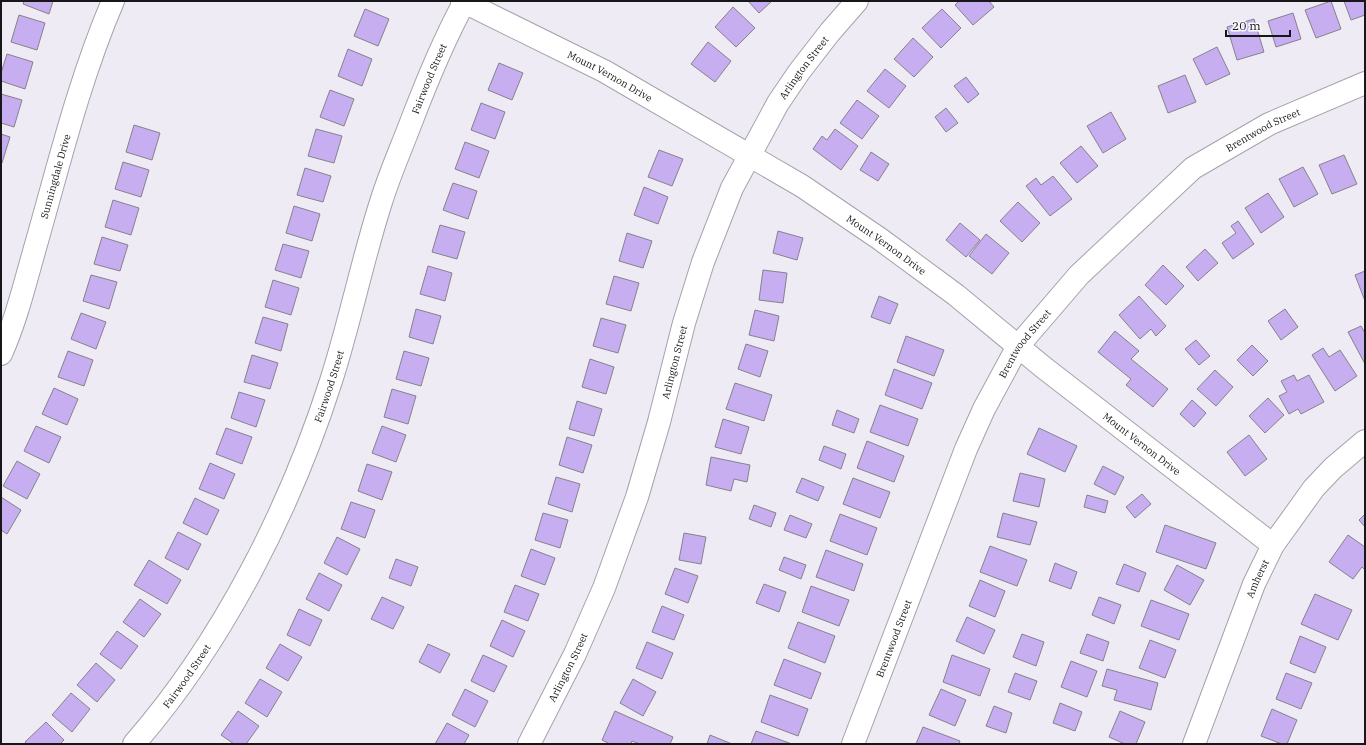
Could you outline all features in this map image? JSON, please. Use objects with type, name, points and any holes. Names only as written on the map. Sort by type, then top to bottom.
[{"type":"street","name":"Sunningdale Drive","points":[[1,354],[20,300],[80,94],[98,38],[113,1]]},
{"type":"street","name":"Mount Vernon Drive","points":[[464,1],[604,71],[802,186],[880,239],[956,295],[1018,346],[1273,545]]},
{"type":"street","name":"Fairwood Street","points":[[134,744],[183,681],[227,613],[263,548],[291,489],[310,443],[331,380],[381,202],[432,68],[464,1]]},
{"type":"street","name":"Arlington Street","points":[[529,744],[575,654],[604,588],[637,497],[659,422],[684,323],[703,262],[732,188],[778,103],[799,72],[830,32],[857,1]]},
{"type":"street","name":"Brentwood Street","points":[[853,744],[966,449],[984,409],[1018,346],[1079,275],[1193,168],[1269,124],[1365,83]]},
{"type":"street","name":"Amherst","points":[[1194,744],[1254,584],[1273,545],[1314,488],[1348,454],[1365,441]]},
{"type":"building","points":[[24,1],[53,1],[49,14],[23,4]]},
{"type":"building","points":[[748,1],[772,1],[759,13]]},
{"type":"building","points":[[959,1],[989,1],[994,7],[973,25],[955,5]]},
{"type":"building","points":[[1331,1],[1341,29],[1316,38],[1305,10]]},
{"type":"building","points":[[1344,1],[1365,1],[1365,15],[1351,20]]},
{"type":"building","points":[[733,7],[755,28],[736,47],[715,27]]},
{"type":"building","points":[[365,9],[389,19],[378,46],[354,36]]},
{"type":"building","points":[[942,9],[961,28],[941,48],[922,28]]},
{"type":"building","points":[[1293,13],[1301,39],[1276,47],[1268,21]]},
{"type":"building","points":[[19,15],[45,23],[37,50],[11,42]]},
{"type":"building","points":[[1254,19],[1264,52],[1237,60],[1227,27]]},
{"type":"building","points":[[913,38],[933,57],[914,77],[894,59]]},
{"type":"building","points":[[708,42],[731,61],[715,82],[691,64]]},
{"type":"building","points":[[1217,47],[1230,74],[1206,85],[1193,59]]},
{"type":"building","points":[[348,49],[372,59],[362,86],[338,76]]},
{"type":"building","points":[[7,54],[33,62],[25,89],[1,81],[1,73]]},
{"type":"building","points":[[499,63],[523,73],[512,100],[488,90]]},
{"type":"building","points":[[885,69],[906,86],[889,108],[867,91]]},
{"type":"building","points":[[1185,75],[1196,102],[1168,113],[1158,86]]},
{"type":"building","points":[[966,77],[979,94],[968,103],[954,86]]},
{"type":"building","points":[[330,90],[354,99],[344,126],[320,117]]},
{"type":"building","points":[[1,94],[22,100],[14,127],[1,123]]},
{"type":"building","points":[[857,100],[879,116],[862,139],[840,123]]},
{"type":"building","points":[[481,103],[505,112],[495,139],[471,130]]},
{"type":"building","points":[[946,108],[958,123],[946,132],[935,117]]},
{"type":"building","points":[[1111,112],[1126,139],[1103,153],[1087,126]]},
{"type":"building","points":[[134,125],[160,133],[152,160],[126,152]]},
{"type":"building","points":[[316,129],[342,136],[334,163],[308,156]]},
{"type":"building","points":[[835,129],[858,146],[841,170],[813,149],[822,136],[827,140]]},
{"type":"building","points":[[1,134],[10,137],[2,163],[1,163]]},
{"type":"building","points":[[465,142],[489,151],[479,178],[455,169]]},
{"type":"building","points":[[1081,146],[1098,166],[1077,183],[1060,163]]},
{"type":"building","points":[[659,150],[683,159],[672,186],[648,177]]},
{"type":"building","points":[[871,152],[889,164],[878,181],[860,170]]},
{"type":"building","points":[[1344,155],[1357,184],[1332,194],[1319,165]]},
{"type":"building","points":[[123,162],[149,170],[141,197],[115,189]]},
{"type":"building","points":[[1303,167],[1318,194],[1294,207],[1279,179]]},
{"type":"building","points":[[305,168],[331,176],[323,202],[297,195]]},
{"type":"building","points":[[1053,176],[1072,199],[1050,216],[1026,186],[1036,178],[1041,185]]},
{"type":"building","points":[[453,183],[477,191],[468,219],[443,210]]},
{"type":"building","points":[[644,187],[668,197],[658,224],[634,215]]},
{"type":"building","points":[[1268,193],[1284,217],[1261,233],[1245,208]]},
{"type":"building","points":[[113,200],[139,208],[131,235],[105,227]]},
{"type":"building","points":[[1018,202],[1040,223],[1022,242],[1000,221]]},
{"type":"building","points":[[294,206],[320,214],[312,241],[286,233]]},
{"type":"building","points":[[1238,221],[1254,244],[1233,259],[1222,243],[1236,233],[1231,226]]},
{"type":"building","points":[[960,223],[980,240],[966,257],[946,240]]},
{"type":"building","points":[[440,225],[465,232],[457,259],[432,252]]},
{"type":"building","points":[[778,231],[803,238],[797,260],[773,253]]},
{"type":"building","points":[[627,233],[652,241],[643,268],[619,261]]},
{"type":"building","points":[[986,234],[1009,253],[992,274],[969,256]]},
{"type":"building","points":[[102,237],[128,245],[120,271],[94,264]]},
{"type":"building","points":[[283,244],[309,251],[301,278],[275,270]]},
{"type":"building","points":[[1205,249],[1218,263],[1198,281],[1186,267]]},
{"type":"building","points":[[1163,265],[1184,286],[1166,305],[1145,285]]},
{"type":"building","points":[[428,266],[452,273],[445,301],[420,294]]},
{"type":"building","points":[[763,270],[787,273],[783,303],[759,300]]},
{"type":"building","points":[[1365,271],[1365,301],[1355,275]]},
{"type":"building","points":[[91,275],[117,282],[109,309],[83,301]]},
{"type":"building","points":[[614,276],[639,283],[631,311],[606,304]]},
{"type":"building","points":[[273,280],[299,288],[291,315],[265,307]]},
{"type":"building","points":[[879,296],[898,304],[890,324],[871,317]]},
{"type":"building","points":[[1139,296],[1166,326],[1156,336],[1151,329],[1140,339],[1119,315]]},
{"type":"building","points":[[416,309],[441,316],[433,344],[409,337]]},
{"type":"building","points":[[1285,309],[1298,327],[1281,340],[1268,321]]},
{"type":"building","points":[[755,310],[779,316],[774,341],[749,335]]},
{"type":"building","points":[[81,313],[106,322],[96,349],[71,339]]},
{"type":"building","points":[[263,317],[288,324],[281,351],[255,343]]},
{"type":"building","points":[[601,318],[626,325],[618,353],[593,346]]},
{"type":"building","points":[[1361,326],[1365,333],[1365,364],[1348,332]]},
{"type":"building","points":[[1115,331],[1139,351],[1131,359],[1168,389],[1153,407],[1126,385],[1131,379],[1098,352]]},
{"type":"building","points":[[906,336],[944,350],[934,376],[897,362]]},
{"type":"building","points":[[1196,340],[1210,356],[1199,365],[1185,349]]},
{"type":"building","points":[[746,344],[768,351],[760,377],[738,369]]},
{"type":"building","points":[[1252,345],[1268,361],[1253,376],[1237,360]]},
{"type":"building","points":[[1323,348],[1329,357],[1340,350],[1357,376],[1335,391],[1312,355]]},
{"type":"building","points":[[68,351],[93,360],[84,386],[58,377]]},
{"type":"building","points":[[404,351],[429,358],[421,386],[396,379]]},
{"type":"building","points":[[252,355],[278,363],[270,389],[244,382]]},
{"type":"building","points":[[590,359],[614,367],[606,394],[582,387]]},
{"type":"building","points":[[894,369],[932,383],[922,409],[885,395]]},
{"type":"building","points":[[1215,370],[1233,387],[1216,406],[1197,389]]},
{"type":"building","points":[[1294,375],[1297,381],[1309,375],[1324,402],[1301,414],[1298,409],[1289,414],[1279,396],[1287,392],[1281,381]]},
{"type":"building","points":[[735,383],[772,395],[764,421],[726,409]]},
{"type":"building","points":[[54,388],[78,399],[67,425],[42,414]]},
{"type":"building","points":[[392,389],[416,396],[408,424],[384,417]]},
{"type":"building","points":[[239,392],[265,400],[256,427],[231,418]]},
{"type":"building","points":[[1268,398],[1284,415],[1265,433],[1249,416]]},
{"type":"building","points":[[1192,400],[1206,413],[1194,427],[1180,414]]},
{"type":"building","points":[[577,401],[602,409],[594,436],[569,429]]},
{"type":"building","points":[[880,405],[918,419],[908,446],[870,432]]},
{"type":"building","points":[[837,410],[859,419],[854,433],[832,425]]},
{"type":"building","points":[[723,419],[749,427],[741,454],[715,447]]},
{"type":"building","points":[[36,426],[61,437],[49,463],[24,451]]},
{"type":"building","points":[[382,426],[406,435],[396,462],[372,453]]},
{"type":"building","points":[[226,428],[252,437],[242,464],[216,454]]},
{"type":"building","points":[[1039,428],[1077,446],[1065,472],[1027,454]]},
{"type":"building","points":[[1249,435],[1267,459],[1245,476],[1227,452]]},
{"type":"building","points":[[567,437],[592,445],[583,473],[559,465]]},
{"type":"building","points":[[867,441],[904,456],[894,482],[857,468]]},
{"type":"building","points":[[824,446],[846,454],[841,469],[819,460]]},
{"type":"building","points":[[711,457],[750,465],[747,482],[734,479],[731,491],[706,485]]},
{"type":"building","points":[[17,461],[40,474],[27,499],[3,486]]},
{"type":"building","points":[[210,463],[235,474],[224,499],[199,489]]},
{"type":"building","points":[[367,464],[392,472],[382,500],[358,491]]},
{"type":"building","points":[[1103,466],[1124,477],[1115,495],[1094,484]]},
{"type":"building","points":[[1020,473],[1045,479],[1039,507],[1013,501]]},
{"type":"building","points":[[556,477],[580,484],[572,512],[548,504]]},
{"type":"building","points":[[802,478],[824,487],[818,501],[796,492]]},
{"type":"building","points":[[853,478],[890,492],[880,518],[843,504]]},
{"type":"building","points":[[1142,494],[1151,504],[1135,518],[1126,507]]},
{"type":"building","points":[[1087,495],[1108,501],[1105,513],[1084,507]]},
{"type":"building","points":[[1,497],[21,510],[7,534],[1,530]]},
{"type":"building","points":[[195,498],[219,510],[207,535],[183,523]]},
{"type":"building","points":[[351,502],[375,510],[365,538],[341,529]]},
{"type":"building","points":[[754,505],[776,513],[771,527],[749,519]]},
{"type":"building","points":[[543,513],[568,520],[560,548],[535,540]]},
{"type":"building","points":[[1003,513],[1037,522],[1030,545],[997,537]]},
{"type":"building","points":[[840,514],[877,528],[867,555],[830,541]]},
{"type":"building","points":[[1365,514],[1365,527],[1359,520]]},
{"type":"building","points":[[790,515],[812,524],[806,538],[784,530]]},
{"type":"building","points":[[1165,525],[1216,543],[1206,569],[1156,552]]},
{"type":"building","points":[[178,532],[201,544],[188,570],[165,558]]},
{"type":"building","points":[[684,533],[706,537],[701,564],[679,560]]},
{"type":"building","points":[[1348,535],[1365,547],[1365,570],[1362,567],[1353,579],[1329,562]]},
{"type":"building","points":[[337,537],[360,549],[347,575],[324,563]]},
{"type":"building","points":[[990,546],[1027,560],[1017,586],[980,572]]},
{"type":"building","points":[[531,549],[555,558],[545,585],[521,576]]},
{"type":"building","points":[[826,550],[863,564],[854,591],[816,577]]},
{"type":"building","points":[[784,557],[806,565],[801,579],[779,570]]},
{"type":"building","points":[[396,559],[418,567],[411,586],[389,578]]},
{"type":"building","points":[[149,560],[181,580],[167,604],[134,585]]},
{"type":"building","points":[[1055,563],[1077,572],[1071,589],[1049,581]]},
{"type":"building","points":[[1124,564],[1146,573],[1139,592],[1116,584]]},
{"type":"building","points":[[1177,565],[1204,580],[1190,605],[1164,590]]},
{"type":"building","points":[[675,568],[698,576],[688,603],[665,594]]},
{"type":"building","points":[[319,573],[342,585],[329,611],[306,599]]},
{"type":"building","points":[[980,580],[1005,591],[995,617],[969,606]]},
{"type":"building","points":[[764,584],[786,592],[779,612],[756,603]]},
{"type":"building","points":[[515,585],[539,594],[528,621],[504,612]]},
{"type":"building","points":[[811,586],[849,600],[839,626],[802,612]]},
{"type":"building","points":[[1315,594],[1352,610],[1338,640],[1301,624]]},
{"type":"building","points":[[382,597],[404,607],[393,629],[371,619]]},
{"type":"building","points":[[1099,597],[1121,605],[1114,624],[1092,615]]},
{"type":"building","points":[[140,599],[161,614],[144,637],[123,622]]},
{"type":"building","points":[[1151,600],[1189,614],[1179,640],[1141,626]]},
{"type":"building","points":[[662,606],[684,615],[674,640],[652,632]]},
{"type":"building","points":[[299,609],[322,620],[310,646],[287,635]]},
{"type":"building","points":[[967,617],[995,630],[984,654],[956,641]]},
{"type":"building","points":[[502,620],[525,631],[513,657],[490,646]]},
{"type":"building","points":[[798,622],[835,636],[825,663],[788,648]]},
{"type":"building","points":[[117,631],[138,646],[121,669],[100,654]]},
{"type":"building","points":[[1022,634],[1044,642],[1036,666],[1013,657]]},
{"type":"building","points":[[1087,634],[1109,642],[1103,661],[1080,653]]},
{"type":"building","points":[[1300,636],[1326,647],[1315,673],[1290,663]]},
{"type":"building","points":[[1150,640],[1176,650],[1165,678],[1139,668]]},
{"type":"building","points":[[647,642],[673,653],[662,679],[636,668]]},
{"type":"building","points":[[280,644],[302,657],[288,681],[266,668]]},
{"type":"building","points":[[428,644],[450,654],[440,673],[419,662]]},
{"type":"building","points":[[483,655],[507,666],[494,692],[471,681]]},
{"type":"building","points":[[952,655],[990,669],[980,696],[943,682]]},
{"type":"building","points":[[784,659],[821,673],[811,699],[774,685]]},
{"type":"building","points":[[1071,661],[1097,671],[1087,697],[1061,687]]},
{"type":"building","points":[[96,663],[115,680],[97,702],[77,685]]},
{"type":"building","points":[[1107,669],[1158,683],[1151,710],[1114,700],[1117,690],[1102,686]]},
{"type":"building","points":[[1015,673],[1037,681],[1030,700],[1008,692]]},
{"type":"building","points":[[1286,673],[1312,683],[1301,709],[1276,699]]},
{"type":"building","points":[[260,679],[282,692],[267,717],[245,703]]},
{"type":"building","points":[[633,679],[656,692],[643,716],[620,703]]},
{"type":"building","points":[[465,689],[488,701],[475,727],[452,715]]},
{"type":"building","points":[[941,689],[966,700],[955,726],[929,715]]},
{"type":"building","points":[[71,693],[90,709],[72,732],[52,715]]},
{"type":"building","points":[[770,695],[808,709],[798,736],[761,722]]},
{"type":"building","points":[[1060,703],[1082,712],[1075,731],[1053,723]]},
{"type":"building","points":[[994,706],[1012,713],[1006,733],[986,726]]},
{"type":"building","points":[[1272,709],[1297,720],[1287,744],[1282,744],[1261,736]]},
{"type":"building","points":[[238,711],[259,726],[246,744],[234,744],[221,735]]},
{"type":"building","points":[[615,711],[673,737],[670,744],[640,744],[632,741],[631,744],[610,744],[602,740]]},
{"type":"building","points":[[1120,711],[1145,722],[1136,744],[1125,744],[1109,737]]},
{"type":"building","points":[[46,722],[64,740],[60,744],[27,744],[25,742]]},
{"type":"building","points":[[447,723],[469,735],[464,744],[435,744]]},
{"type":"building","points":[[923,727],[960,741],[959,744],[916,744]]},
{"type":"building","points":[[756,731],[792,744],[751,744]]},
{"type":"building","points":[[710,735],[732,744],[707,744]]}]
